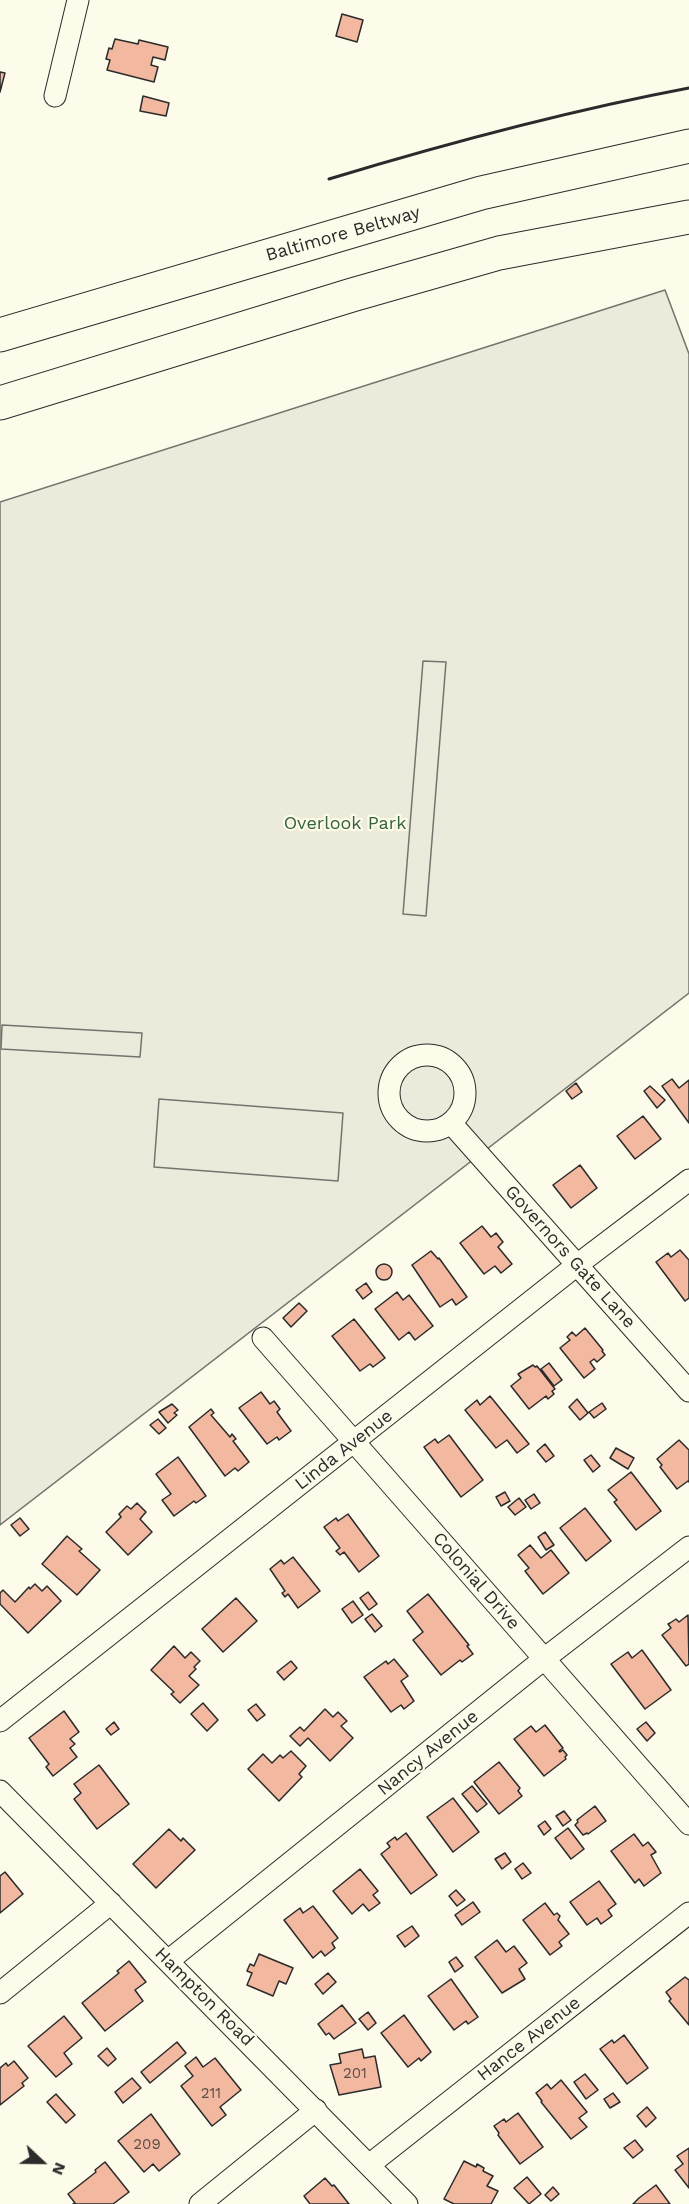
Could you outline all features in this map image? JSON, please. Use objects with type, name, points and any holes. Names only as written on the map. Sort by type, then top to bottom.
[{"type":"highway","points":[[589,168],[689,140]]},
{"type":"highway","name":"Baltimore Beltway","points":[[0,335],[481,193],[689,146]]},
{"type":"highway","points":[[0,403],[352,294],[499,253],[683,221]]},
{"type":"street","points":[[55,96],[78,0]]},
{"type":"street","name":"Governors Gate Lane","points":[[451,1123],[689,1391]]},
{"type":"street","name":"Linda Avenue","points":[[0,1721],[577,1265],[689,1180]]},
{"type":"street","name":"Colonial Drive","points":[[262,1338],[689,1824]]},
{"type":"street","name":"Nancy Avenue","points":[[168,1961],[544,1659],[689,1547]]},
{"type":"street","name":"Hampton Road","points":[[0,1791],[407,2204]]},
{"type":"street","points":[[0,1993],[111,1903]]},
{"type":"street","name":"Hance Avenue","points":[[369,2165],[689,1913]]},
{"type":"street","points":[[200,2204],[316,2110]]},
{"type":"green space","name":"Overlook Park","points":[[665,290],[689,354],[689,993],[0,1525],[0,502]]},
{"type":"shaded area","points":[[423,661],[446,662],[426,916],[403,914]]},
{"type":"shaded area","points":[[2,1025],[142,1033],[140,1057],[1,1049]]},
{"type":"shaded area","points":[[159,1099],[343,1113],[338,1181],[154,1167]]},
{"type":"building","points":[[342,14],[363,20],[357,42],[336,36]]},
{"type":"building","points":[[115,39],[138,44],[139,40],[168,47],[165,60],[153,57],[151,65],[158,67],[154,82],[107,70],[110,60],[106,59]]},
{"type":"building","points":[[0,72],[5,73],[0,92]]},
{"type":"building","points":[[143,96],[169,103],[166,116],[140,111]]},
{"type":"building","points":[[672,1079],[679,1088],[689,1080],[689,1123],[662,1086]]},
{"type":"building","points":[[576,1083],[582,1092],[572,1099],[566,1091]]},
{"type":"building","points":[[650,1086],[665,1100],[657,1108],[644,1091]]},
{"type":"building","points":[[643,1116],[661,1139],[635,1159],[617,1136]]},
{"type":"building","points":[[580,1165],[597,1188],[571,1208],[553,1185]]},
{"type":"building","points":[[482,1226],[491,1237],[496,1233],[503,1242],[498,1247],[512,1264],[501,1273],[495,1266],[484,1274],[460,1243]]},
{"type":"building","points":[[680,1250],[689,1260],[689,1298],[685,1301],[656,1262],[668,1253],[671,1257]]},
{"type":"building","points":[[431,1251],[439,1258],[467,1297],[456,1305],[452,1299],[440,1307],[412,1265]]},
{"type":"building","points":[[381,1264],[387,1264],[392,1272],[390,1278],[381,1280],[376,1275],[376,1269]]},
{"type":"building","points":[[366,1283],[372,1292],[363,1299],[356,1290]]},
{"type":"building","points":[[397,1292],[403,1300],[409,1295],[433,1326],[415,1340],[409,1332],[399,1340],[375,1309]]},
{"type":"building","points":[[299,1303],[307,1311],[291,1327],[283,1318]]},
{"type":"building","points":[[354,1319],[385,1358],[373,1367],[370,1364],[360,1371],[332,1336]]},
{"type":"building","points":[[585,1328],[605,1355],[597,1362],[594,1359],[590,1362],[595,1369],[584,1378],[560,1348],[570,1340],[567,1337],[572,1332],[576,1336]]},
{"type":"building","points":[[549,1363],[562,1380],[554,1386],[541,1369]]},
{"type":"building","points":[[533,1365],[537,1366],[555,1389],[552,1391],[554,1394],[548,1399],[546,1396],[529,1409],[511,1386],[521,1378],[518,1374]]},
{"type":"building","points":[[261,1392],[270,1404],[274,1401],[280,1409],[277,1412],[291,1431],[279,1440],[277,1437],[267,1444],[239,1408]]},
{"type":"building","points":[[490,1396],[529,1444],[517,1453],[507,1440],[496,1448],[465,1410],[477,1400],[480,1405]]},
{"type":"building","points":[[577,1399],[588,1413],[580,1420],[569,1407]]},
{"type":"building","points":[[602,1403],[606,1409],[594,1418],[589,1412]]},
{"type":"building","points":[[172,1404],[178,1410],[174,1413],[177,1415],[168,1423],[159,1412]]},
{"type":"building","points":[[211,1409],[214,1413],[211,1415],[230,1437],[232,1434],[236,1439],[233,1441],[249,1462],[238,1471],[235,1468],[225,1476],[189,1427]]},
{"type":"building","points":[[158,1419],[166,1428],[159,1434],[150,1425]]},
{"type":"building","points":[[449,1435],[483,1480],[461,1497],[424,1447],[435,1439],[438,1443]]},
{"type":"building","points":[[679,1440],[689,1450],[689,1482],[677,1489],[660,1467],[662,1465],[657,1459]]},
{"type":"building","points":[[545,1444],[554,1456],[546,1462],[537,1451]]},
{"type":"building","points":[[616,1448],[634,1458],[628,1469],[610,1458]]},
{"type":"building","points":[[591,1455],[600,1466],[593,1472],[584,1460]]},
{"type":"building","points":[[178,1457],[206,1496],[196,1503],[194,1501],[174,1516],[162,1500],[171,1494],[156,1474]]},
{"type":"building","points":[[631,1472],[661,1511],[636,1530],[614,1502],[617,1500],[608,1490]]},
{"type":"building","points":[[505,1492],[510,1501],[501,1506],[496,1497]]},
{"type":"building","points":[[534,1494],[540,1503],[531,1509],[525,1500]]},
{"type":"building","points":[[519,1498],[526,1507],[515,1515],[508,1507]]},
{"type":"building","points":[[137,1503],[146,1512],[140,1519],[152,1532],[128,1555],[106,1532],[121,1517],[119,1514],[127,1506],[131,1509]]},
{"type":"building","points":[[585,1508],[611,1541],[586,1561],[560,1528]]},
{"type":"building","points":[[348,1514],[379,1556],[359,1572],[344,1552],[340,1555],[336,1551],[340,1548],[324,1527],[336,1518],[338,1521]]},
{"type":"building","points":[[20,1518],[29,1529],[20,1536],[11,1525]]},
{"type":"building","points":[[545,1532],[554,1545],[546,1550],[538,1537]]},
{"type":"building","points":[[67,1536],[82,1549],[79,1551],[100,1570],[77,1595],[42,1564]]},
{"type":"building","points":[[530,1545],[541,1558],[551,1550],[569,1573],[543,1594],[525,1571],[529,1568],[518,1555]]},
{"type":"building","points":[[293,1557],[320,1591],[298,1608],[288,1594],[285,1597],[282,1593],[285,1591],[270,1569],[281,1560],[284,1564]]},
{"type":"building","points":[[35,1584],[42,1591],[47,1586],[61,1601],[28,1633],[0,1604],[0,1593],[3,1590],[15,1602]]},
{"type":"building","points":[[368,1592],[377,1604],[369,1610],[360,1598]]},
{"type":"building","points":[[428,1594],[469,1645],[467,1646],[473,1654],[462,1662],[460,1660],[441,1675],[413,1640],[423,1632],[407,1611]]},
{"type":"building","points":[[236,1598],[257,1621],[223,1652],[202,1629]]},
{"type":"building","points":[[353,1601],[363,1615],[352,1623],[342,1609]]},
{"type":"building","points":[[372,1614],[382,1626],[375,1632],[365,1619]]},
{"type":"building","points":[[688,1615],[689,1664],[686,1666],[662,1635],[671,1628],[668,1624],[676,1619],[679,1622]]},
{"type":"building","points":[[174,1646],[185,1658],[191,1652],[200,1661],[189,1676],[199,1685],[180,1703],[171,1694],[174,1692],[151,1670]]},
{"type":"building","points":[[642,1650],[671,1690],[645,1709],[611,1664],[628,1652],[632,1658]]},
{"type":"building","points":[[394,1659],[408,1676],[401,1681],[414,1701],[404,1709],[401,1705],[391,1712],[364,1677],[386,1661],[388,1664]]},
{"type":"building","points":[[291,1661],[297,1668],[284,1680],[277,1672]]},
{"type":"building","points":[[203,1703],[218,1720],[207,1731],[191,1714]]},
{"type":"building","points":[[256,1704],[265,1715],[257,1721],[248,1710]]},
{"type":"building","points":[[325,1709],[333,1717],[338,1712],[347,1721],[341,1726],[353,1738],[330,1761],[308,1738],[300,1746],[290,1736],[300,1727],[304,1731]]},
{"type":"building","points":[[64,1711],[79,1732],[70,1739],[75,1744],[70,1748],[77,1757],[53,1776],[46,1767],[49,1764],[29,1738]]},
{"type":"building","points":[[114,1722],[119,1729],[111,1735],[106,1729]]},
{"type":"building","points":[[646,1722],[655,1733],[647,1741],[637,1729]]},
{"type":"building","points":[[545,1725],[563,1748],[559,1751],[563,1750],[567,1755],[566,1759],[544,1776],[514,1739],[531,1726],[536,1732]]},
{"type":"building","points":[[291,1751],[306,1766],[299,1774],[302,1777],[279,1801],[248,1769],[263,1754],[272,1763],[280,1755],[283,1758]]},
{"type":"building","points":[[499,1762],[520,1788],[518,1791],[522,1796],[499,1814],[474,1782]]},
{"type":"building","points":[[99,1765],[129,1804],[97,1829],[74,1799],[81,1793],[74,1784]]},
{"type":"building","points":[[472,1786],[487,1804],[477,1812],[462,1794]]},
{"type":"building","points":[[453,1798],[479,1832],[453,1852],[427,1817]]},
{"type":"building","points":[[595,1806],[606,1821],[583,1835],[575,1825],[577,1820]]},
{"type":"building","points":[[564,1811],[571,1820],[563,1826],[556,1816]]},
{"type":"building","points":[[545,1821],[551,1829],[544,1835],[538,1826]]},
{"type":"building","points":[[568,1828],[584,1849],[571,1859],[555,1838]]},
{"type":"building","points":[[169,1829],[195,1850],[156,1888],[133,1864]]},
{"type":"building","points":[[406,1833],[437,1875],[411,1894],[381,1854],[390,1847],[387,1843],[395,1837],[397,1840]]},
{"type":"building","points":[[634,1834],[643,1846],[648,1842],[656,1852],[651,1855],[661,1873],[644,1886],[639,1879],[635,1883],[611,1851]]},
{"type":"building","points":[[505,1853],[511,1862],[502,1869],[495,1859]]},
{"type":"building","points":[[523,1863],[531,1873],[522,1879],[515,1869]]},
{"type":"building","points":[[360,1869],[378,1891],[373,1895],[380,1903],[369,1911],[363,1904],[352,1914],[333,1891]]},
{"type":"building","points":[[5,1872],[23,1894],[0,1913],[0,1876]]},
{"type":"building","points":[[599,1881],[616,1904],[608,1910],[612,1916],[601,1924],[597,1918],[587,1925],[570,1902]]},
{"type":"building","points":[[456,1890],[465,1900],[457,1906],[449,1896]]},
{"type":"building","points":[[473,1902],[480,1912],[462,1925],[455,1915]]},
{"type":"building","points":[[545,1903],[554,1915],[557,1913],[560,1916],[558,1920],[569,1934],[559,1942],[562,1946],[550,1955],[523,1920]]},
{"type":"building","points":[[313,1906],[338,1938],[332,1943],[335,1948],[325,1956],[321,1951],[313,1958],[284,1920],[300,1908],[303,1913]]},
{"type":"building","points":[[412,1926],[419,1936],[405,1947],[397,1936]]},
{"type":"building","points":[[497,1940],[506,1952],[514,1946],[527,1963],[519,1969],[525,1979],[502,1993],[475,1957]]},
{"type":"building","points":[[259,1954],[293,1968],[286,1984],[279,1981],[273,1996],[247,1985],[252,1973],[247,1971],[250,1964],[254,1966]]},
{"type":"building","points":[[456,1957],[463,1966],[455,1972],[449,1962]]},
{"type":"building","points":[[129,1961],[146,1982],[135,1990],[143,2001],[105,2031],[82,2003],[119,1973],[117,1971]]},
{"type":"building","points":[[328,1973],[336,1982],[323,1994],[315,1984]]},
{"type":"building","points":[[685,1977],[689,1980],[689,2025],[669,2001],[671,1999],[666,1992]]},
{"type":"building","points":[[451,1979],[478,2017],[468,2024],[466,2021],[454,2030],[428,1996]]},
{"type":"building","points":[[342,2005],[356,2023],[334,2039],[329,2033],[326,2035],[318,2024]]},
{"type":"building","points":[[368,2012],[376,2023],[368,2030],[359,2019]]},
{"type":"building","points":[[404,2015],[431,2052],[421,2061],[419,2058],[408,2067],[381,2033]]},
{"type":"building","points":[[64,2016],[82,2038],[64,2053],[72,2064],[56,2077],[28,2046]]},
{"type":"building","points":[[624,2035],[648,2068],[627,2084],[600,2049],[612,2040],[614,2043]]},
{"type":"building","points":[[177,2042],[186,2053],[150,2083],[141,2072]]},
{"type":"building","points":[[107,2048],[116,2059],[108,2066],[98,2056]]},
{"type":"building","points":[[362,2049],[364,2058],[375,2056],[381,2087],[339,2095],[330,2065],[341,2063],[339,2054]]},
{"type":"building","points":[[196,2057],[203,2067],[215,2058],[241,2090],[220,2107],[226,2115],[212,2126],[181,2086],[193,2076],[185,2066]]},
{"type":"building","points":[[14,2061],[28,2078],[22,2083],[24,2086],[0,2105],[0,2068]]},
{"type":"building","points":[[585,2074],[598,2090],[586,2099],[574,2082]]},
{"type":"building","points":[[132,2078],[141,2088],[123,2103],[115,2092]]},
{"type":"building","points":[[561,2080],[587,2112],[579,2118],[587,2127],[571,2139],[536,2093],[547,2084],[551,2089]]},
{"type":"building","points":[[613,2093],[620,2102],[610,2108],[604,2099]]},
{"type":"building","points":[[56,2094],[75,2115],[66,2123],[47,2102]]},
{"type":"building","points":[[647,2107],[656,2118],[646,2127],[637,2116]]},
{"type":"building","points":[[518,2113],[543,2147],[520,2164],[494,2126],[504,2119],[506,2122]]},
{"type":"building","points":[[151,2114],[180,2154],[159,2171],[153,2164],[144,2172],[118,2141]]},
{"type":"building","points":[[635,2140],[643,2150],[633,2158],[624,2148]]},
{"type":"building","points":[[689,2148],[689,2188],[675,2170],[683,2164],[677,2156]]},
{"type":"building","points":[[464,2161],[476,2167],[477,2164],[484,2168],[483,2171],[493,2176],[487,2186],[498,2191],[491,2204],[454,2204],[444,2199]]},
{"type":"building","points":[[105,2162],[129,2192],[113,2204],[73,2204],[75,2203],[68,2194]]},
{"type":"building","points":[[527,2177],[541,2194],[529,2204],[514,2188]]},
{"type":"building","points":[[325,2178],[332,2186],[334,2185],[349,2204],[310,2204],[304,2196]]},
{"type":"building","points":[[656,2185],[670,2204],[633,2204],[639,2198]]},
{"type":"building","points":[[553,2187],[559,2194],[551,2201],[545,2195]]},
{"type":"wall","points":[[329,179],[508,129],[689,88]]}]
